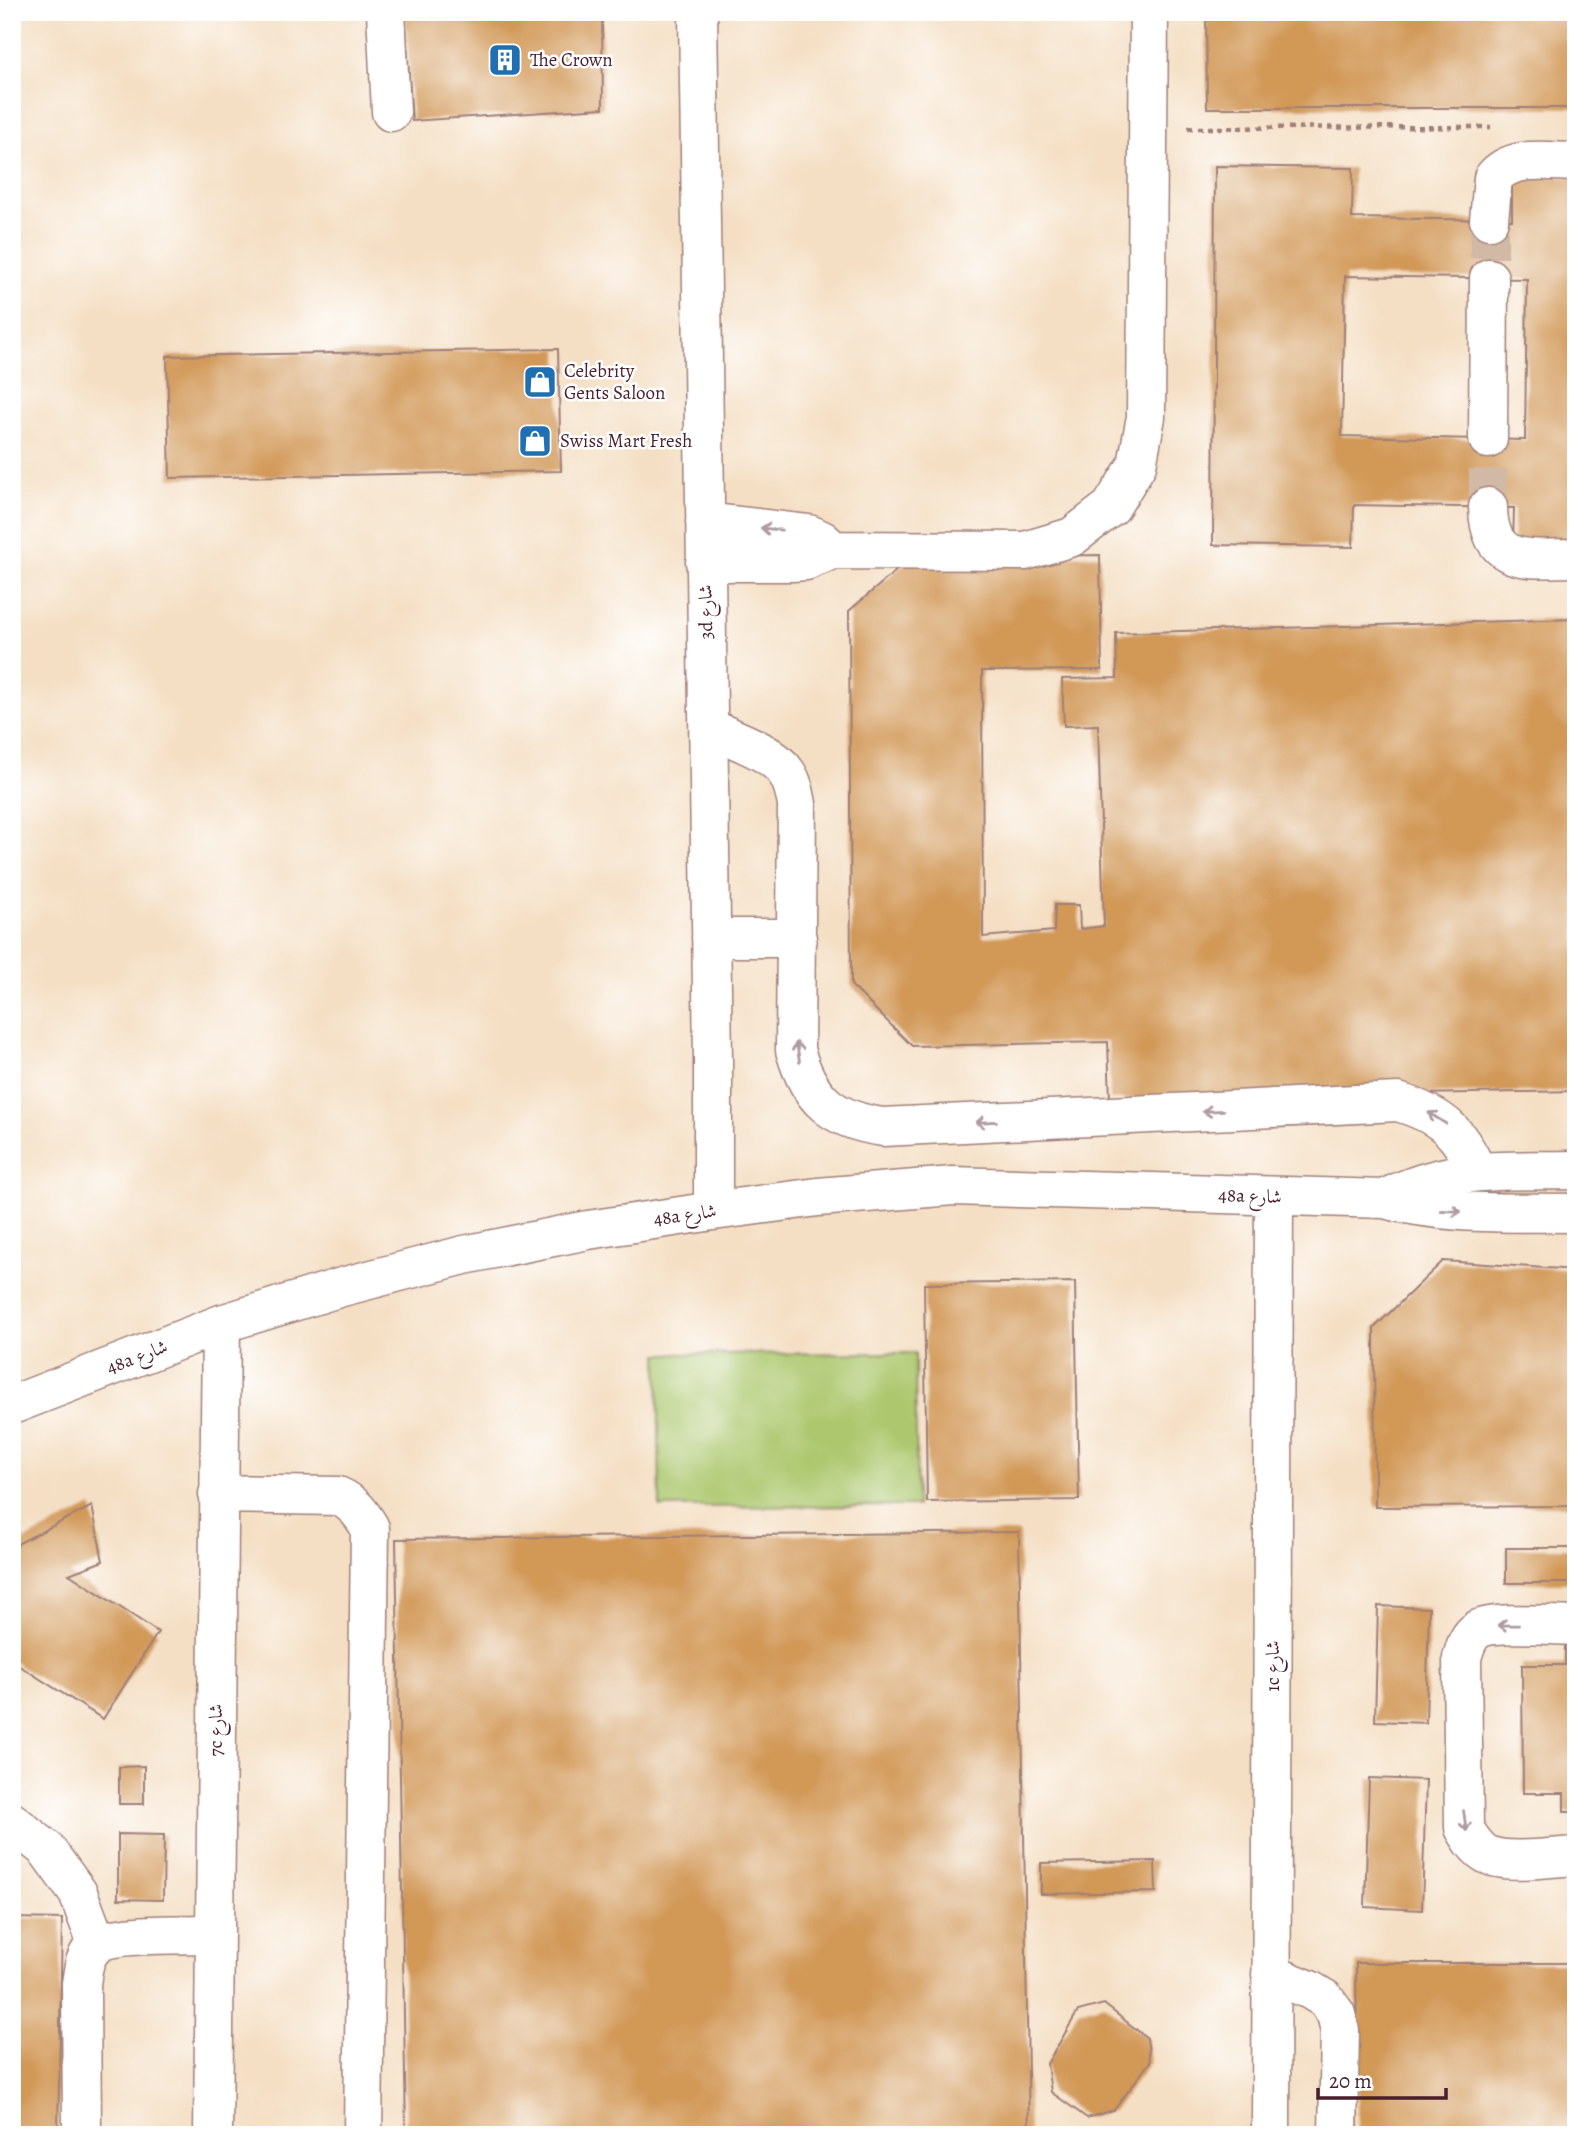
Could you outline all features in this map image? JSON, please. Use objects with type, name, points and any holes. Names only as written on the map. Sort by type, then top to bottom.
[{"type":"street","points":[[386,12],[391,111]]},
{"type":"street","name":"3d شارع","points":[[698,12],[713,1211]]},
{"type":"street","points":[[705,562],[806,561],[833,550],[1024,551],[1072,537],[1111,507],[1136,465],[1146,417],[1149,12]]},
{"type":"street","points":[[1489,220],[1493,178],[1499,170],[1517,163],[1576,162]]},
{"type":"street","points":[[1489,278],[1489,439]]},
{"type":"street","points":[[1488,507],[1491,535],[1499,546],[1510,554],[1523,558],[1576,558]]},
{"type":"street","points":[[705,522],[809,534],[822,540],[833,550]]},
{"type":"street","points":[[709,727],[772,758],[786,771],[794,787],[797,804],[796,1050],[802,1075],[816,1096],[835,1113],[858,1124],[883,1127],[1398,1102],[1425,1110],[1448,1125],[1466,1146],[1477,1171]]},
{"type":"street","points":[[710,938],[797,938]]},
{"type":"street","name":"48a شارع","points":[[1384,1199],[1429,1180],[1477,1171],[1576,1170]]},
{"type":"street","name":"48a شارع","points":[[12,1405],[221,1324],[342,1287],[464,1255],[588,1230],[817,1197],[953,1186],[1384,1199],[1445,1212],[1576,1213]]},
{"type":"street","name":"1c شارع","points":[[1271,2135],[1274,1196]]},
{"type":"street","name":"7c شارع","points":[[213,2135],[221,1324]]},
{"type":"street","points":[[218,1494],[338,1496],[360,1510],[370,1528],[363,2135]]},
{"type":"street","points":[[1576,1626],[1493,1625],[1477,1630],[1466,1643],[1462,1658],[1464,1828],[1474,1844],[1487,1854],[1505,1859],[1576,1856]]},
{"type":"street","points":[[12,1822],[46,1849],[78,1893],[97,1944]]},
{"type":"street","points":[[82,2135],[81,1984],[84,1961],[97,1944],[122,1937],[215,1934]]},
{"type":"street","points":[[1271,1974],[1325,1999],[1336,2014],[1340,2031],[1338,2135]]},
{"type":"path","points":[[1148,128],[1493,127]]},
{"type":"green space","points":[[915,1353],[917,1506],[660,1507],[658,1354]]},
{"type":"building","name":"The Crown","points":[[405,12],[602,12],[603,108],[412,121]]},
{"type":"building","points":[[1206,12],[1576,12],[1576,108],[1207,108]]},
{"type":"building","points":[[1215,166],[1353,168],[1352,218],[1512,220],[1512,176],[1576,177],[1576,548],[1513,547],[1514,508],[1354,505],[1353,547],[1213,545]],"holes":[[[1345,276],[1527,279],[1525,440],[1342,436]]]},
{"type":"building","points":[[558,349],[561,471],[170,478],[167,356]]},
{"type":"building","points":[[1100,555],[1102,670],[982,671],[983,937],[1054,931],[1055,905],[1079,905],[1080,929],[1104,926],[1098,725],[1064,726],[1062,679],[1117,678],[1116,633],[1576,619],[1576,1091],[1110,1100],[1108,1042],[912,1046],[851,985],[849,611],[911,558]]},
{"type":"building","points":[[1443,1261],[1576,1270],[1576,1506],[1375,1507],[1374,1328]]},
{"type":"building","points":[[1075,1282],[1079,1500],[927,1502],[924,1284]]},
{"type":"building","points":[[92,1506],[103,1561],[69,1574],[158,1632],[103,1719],[12,1661],[12,1553],[19,1543]]},
{"type":"building","points":[[1019,1532],[1029,2135],[406,2135],[396,1539]]},
{"type":"building","points":[[1506,1548],[1576,1548],[1576,1583],[1506,1583]]},
{"type":"building","points":[[1378,1606],[1429,1608],[1426,1723],[1375,1721]]},
{"type":"building","points":[[1565,1646],[1576,1646],[1576,1812],[1564,1812],[1564,1793],[1523,1793],[1522,1665],[1565,1665]]},
{"type":"building","points":[[144,1766],[144,1804],[119,1804],[119,1767]]},
{"type":"building","points":[[1369,1778],[1426,1780],[1422,1910],[1365,1907]]},
{"type":"building","points":[[118,1834],[164,1835],[163,1900],[118,1899]]},
{"type":"building","points":[[1155,1861],[1156,1892],[1041,1894],[1041,1863]]},
{"type":"building","points":[[12,1918],[62,1919],[58,2135],[12,2135]]},
{"type":"building","points":[[1356,1963],[1576,1963],[1576,2135],[1358,2135]]},
{"type":"building","points":[[1104,2004],[1147,2038],[1150,2062],[1114,2110],[1087,2118],[1051,2092],[1047,2064],[1078,2011]]},
{"type":"tunnel","points":[[1489,220],[1489,278]]},
{"type":"tunnel","points":[[1488,439],[1488,507]]},
{"type":"place","name":"The Crown","points":[[505,60]]},
{"type":"place","name":"Celebrity Gents Saloon","points":[[540,382]]},
{"type":"place","name":"Swiss Mart Fresh","points":[[535,441]]}]
